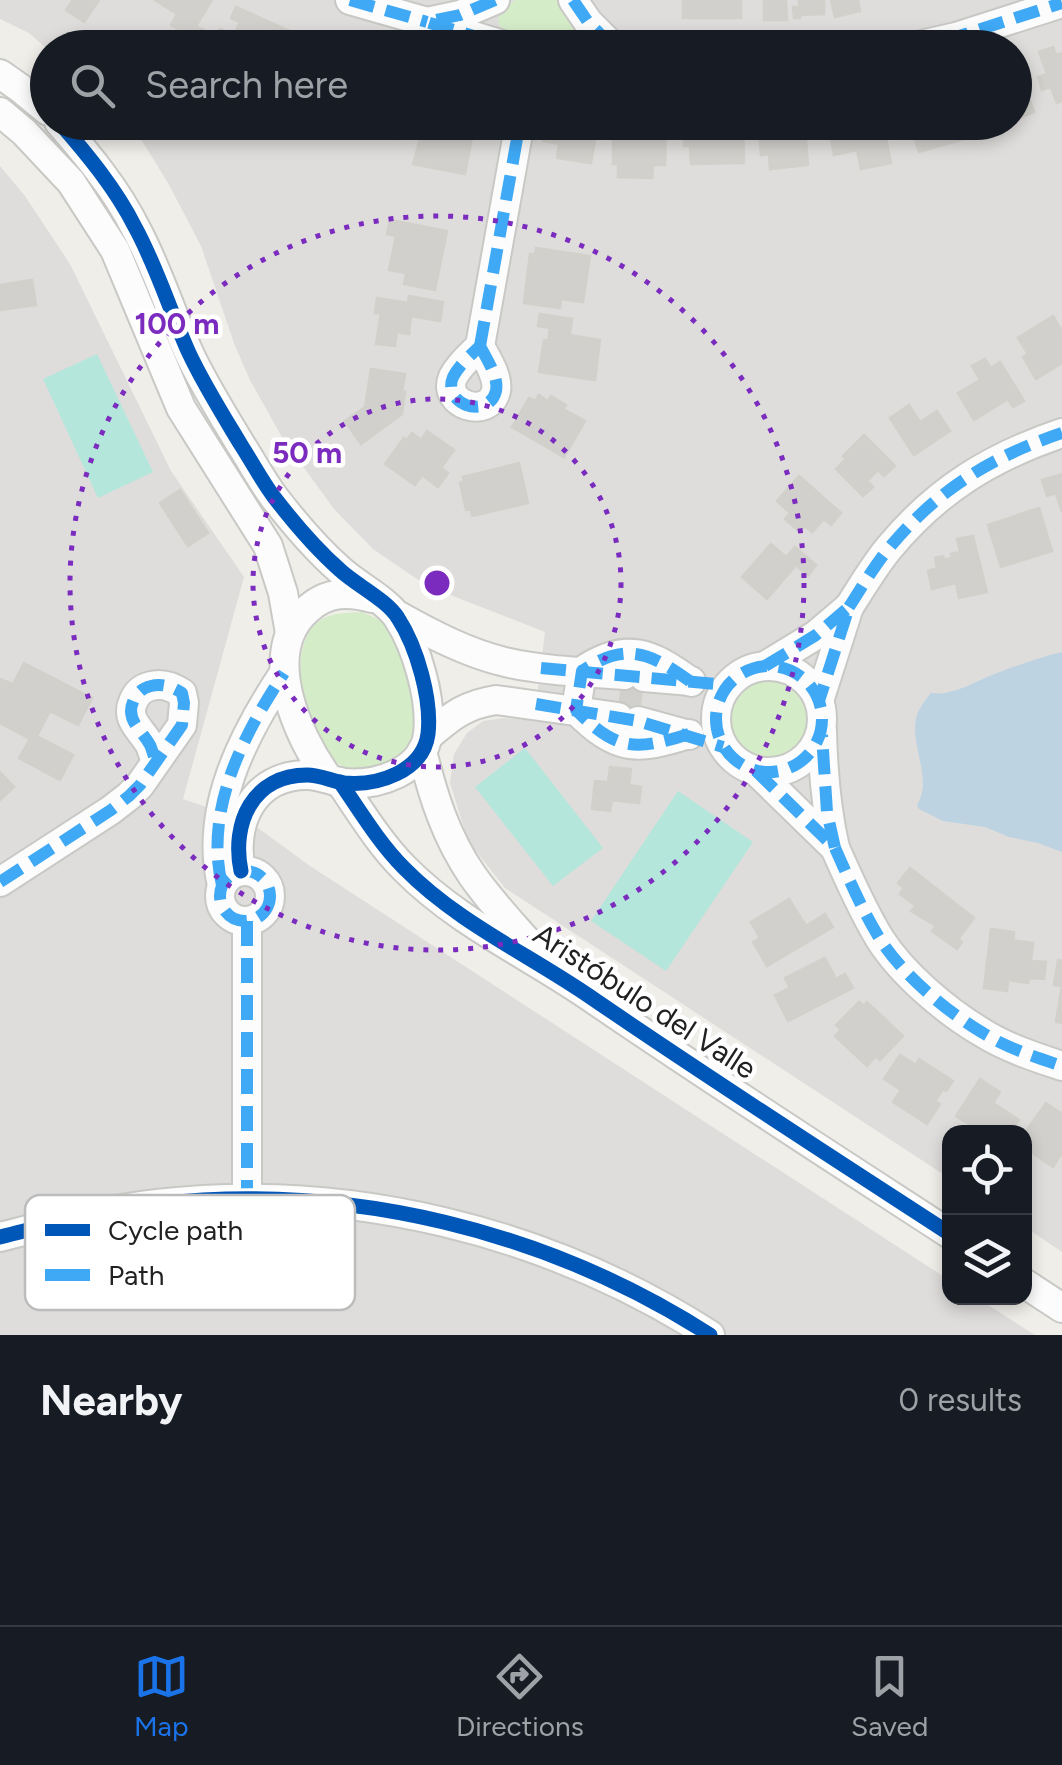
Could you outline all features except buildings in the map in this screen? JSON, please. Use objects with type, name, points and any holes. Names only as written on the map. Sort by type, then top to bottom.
[{"type":"street","points":[[350,0],[453,30]]},
{"type":"street","points":[[427,22],[460,15],[495,0]]},
{"type":"street","points":[[574,0],[596,30]]},
{"type":"street","points":[[979,30],[1062,3]]},
{"type":"street","points":[[0,74],[30,96]]},
{"type":"street","points":[[0,112],[30,138]]},
{"type":"street","points":[[32,140],[71,182],[115,250],[180,408],[268,546],[290,633],[284,673],[288,697],[317,762],[334,780]]},
{"type":"street","points":[[74,140],[133,222],[200,374],[271,492],[303,534],[341,572],[430,634],[481,655],[541,668],[727,685]]},
{"type":"street","points":[[480,346],[517,140]]},
{"type":"street","points":[[765,666],[816,635],[849,606],[887,550],[950,488],[986,464],[1062,432]]},
{"type":"street","points":[[290,633],[302,614],[317,601],[337,593],[356,593],[387,607],[412,645],[420,668],[427,702],[425,743]]},
{"type":"street","points":[[849,606],[821,713],[818,742],[807,757],[792,768],[756,771],[732,758],[716,732],[715,715],[727,685],[752,668],[782,668],[798,674],[811,686],[821,713],[826,812],[835,848],[882,942],[916,980],[984,1034],[1062,1066]]},
{"type":"street","points":[[576,710],[582,671],[617,654],[662,661],[691,682]]},
{"type":"street","points":[[232,878],[216,849],[217,830],[233,770],[252,726],[284,673]]},
{"type":"street","points":[[232,878],[256,873],[263,878],[270,892],[262,914],[238,920],[224,910],[221,902],[238,858],[242,819],[262,791],[293,776],[365,783],[395,776],[413,762],[425,743],[460,710],[475,704],[496,700],[628,718],[723,747]]},
{"type":"street","points":[[576,710],[595,729],[619,742],[640,747],[688,734]]},
{"type":"street","name":"Aristóbulo del Valle","points":[[425,743],[441,818],[460,854],[474,877],[553,971]]},
{"type":"street","points":[[0,882],[111,810],[140,784],[155,761]]},
{"type":"street","points":[[233,770],[262,791]]},
{"type":"street","points":[[756,771],[835,848]]},
{"type":"street","name":"Aristóbulo del Valle","points":[[334,780],[403,868],[454,912],[553,971],[942,1229]]},
{"type":"street","points":[[247,920],[248,1195]]},
{"type":"street","points":[[355,1207],[398,1212],[508,1238],[612,1280],[710,1335]]},
{"type":"street","points":[[0,1237],[25,1231]]},
{"type":"street","points":[[1032,1288],[1062,1308]]},
{"type":"shaded area","points":[[0,0],[1062,0],[1062,1252],[1032,1232],[1032,1125],[942,1125],[942,1173],[505,888],[468,841],[450,783],[454,754],[467,733],[483,721],[534,720],[545,632],[417,579],[373,549],[334,509],[283,439],[250,380],[201,246],[141,140],[1032,140],[1032,30],[29,33],[0,19]]},
{"type":"shaded area","points":[[0,166],[70,264],[171,471],[244,577],[183,799],[250,822],[310,866],[942,1275],[942,1305],[988,1305],[1035,1335],[0,1335]]},
{"type":"shaded area","points":[[97,354],[153,472],[98,498],[43,379]]},
{"type":"shaded area","points":[[1062,652],[1062,852],[985,827],[943,821],[919,809],[923,784],[915,726],[918,712],[931,693],[954,691]]},
{"type":"shaded area","points":[[525,748],[603,848],[553,886],[475,787]]},
{"type":"shaded area","points":[[678,791],[753,842],[666,971],[591,921]]},
{"type":"green space","points":[[515,0],[565,0],[579,30],[502,30],[499,15]]},
{"type":"green space","points":[[362,612],[387,625],[398,639],[410,674],[418,720],[415,737],[402,755],[382,768],[363,771],[336,762],[320,744],[306,708],[301,668],[302,650],[318,622],[334,615]]},
{"type":"green space","points":[[773,680],[789,683],[803,692],[812,706],[812,738],[803,752],[789,761],[773,764],[757,761],[743,752],[734,738],[731,722],[734,706],[743,692],[757,683]]},
{"type":"marked path","points":[[350,0],[427,22]]},
{"type":"marked path","points":[[453,30],[427,22],[460,15],[495,0]]},
{"type":"marked path","points":[[573,0],[596,30]]},
{"type":"marked path","points":[[978,30],[1062,3]]},
{"type":"marked path","points":[[480,346],[517,140]]},
{"type":"marked path","points":[[480,346],[496,380],[496,391],[492,400],[476,407],[459,401],[451,387],[458,368],[480,346]]},
{"type":"marked path","points":[[849,607],[889,548],[946,492],[1012,453],[1062,433]]},
{"type":"marked path","points":[[765,666],[816,635],[849,607],[819,701]]},
{"type":"marked path","points":[[689,734],[654,743],[628,744],[603,733],[576,710],[582,671],[612,656],[638,654],[651,658],[691,682]]},
{"type":"marked path","points":[[769,666],[789,670],[807,681],[818,699],[822,719],[818,739],[807,757],[789,768],[769,772],[749,768],[731,757],[720,739],[716,719],[720,699],[731,681],[749,670],[769,666]]},
{"type":"marked path","points":[[541,668],[727,685]]},
{"type":"marked path","points":[[222,885],[218,829],[223,801],[254,722],[284,673]]},
{"type":"marked path","points":[[0,882],[111,810],[140,785],[182,725],[182,693],[163,685],[142,690],[131,708],[133,720],[150,745],[155,761]]},
{"type":"marked path","points":[[536,704],[638,721],[723,747]]},
{"type":"marked path","points":[[756,771],[835,848],[827,812],[822,735]]},
{"type":"marked path","points":[[835,848],[880,939],[913,979],[983,1033],[1011,1048],[1062,1066]]},
{"type":"marked path","points":[[245,871],[262,879],[270,896],[262,913],[245,921],[228,913],[220,896],[228,879],[245,871]]},
{"type":"marked path","points":[[247,921],[247,1195]]},
{"type":"cycle path","points":[[74,140],[127,213],[195,365],[265,485],[322,553],[393,611],[422,674],[429,720],[424,747],[417,758],[396,774],[370,782],[344,783],[307,775],[272,783],[250,805],[243,820],[241,871]]},
{"type":"cycle path","points":[[340,782],[395,858],[447,905],[942,1229]]},
{"type":"cycle path","points":[[355,1206],[445,1222],[514,1242],[648,1299],[710,1335]]},
{"type":"cycle path","points":[[0,1237],[25,1231]]}]
